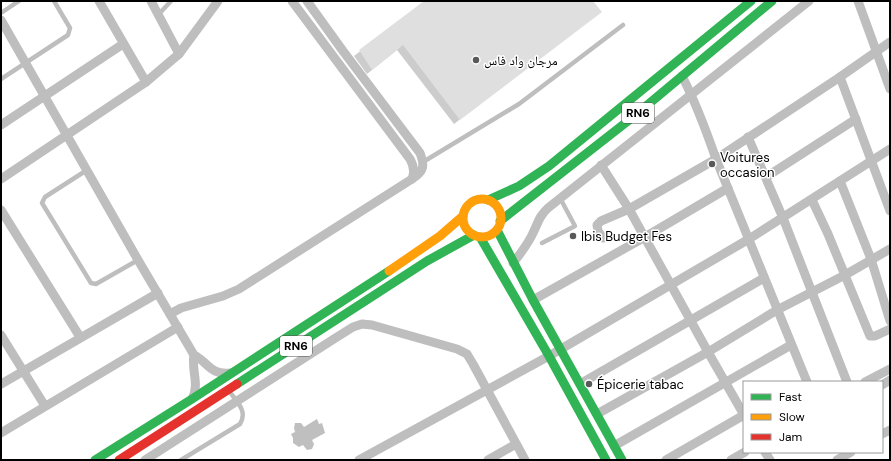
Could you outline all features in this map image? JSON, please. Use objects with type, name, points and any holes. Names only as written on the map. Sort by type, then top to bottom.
[{"type":"main road","name":"RN6","points":[[95,460],[192,399],[414,254],[463,216],[464,211],[470,203],[478,199],[488,200],[504,194],[518,187],[547,167],[751,1]]},
{"type":"main road","name":"RN6","points":[[119,460],[427,261],[477,236],[489,235],[498,225],[632,118],[772,1]]},
{"type":"main road","points":[[488,200],[493,203],[499,211],[498,225],[513,263],[622,460]]},
{"type":"main road","points":[[463,216],[464,225],[470,233],[477,236],[496,263],[606,460]]},
{"type":"street","points":[[99,1],[146,82]]},
{"type":"street","points":[[151,1],[180,54]]},
{"type":"street","points":[[1,180],[146,82],[180,54],[218,1]]},
{"type":"street","points":[[292,1],[410,159],[414,170],[412,179]]},
{"type":"street","points":[[170,314],[181,308],[223,296],[239,289],[420,174],[423,166],[420,153],[307,1]]},
{"type":"street","points":[[513,263],[525,248],[542,213],[809,1]]},
{"type":"street","points":[[858,1],[890,89]]},
{"type":"street","points":[[1,20],[194,355],[203,360],[209,368],[216,372],[229,372],[238,369]]},
{"type":"street","points":[[603,238],[598,231],[597,225],[601,221],[629,209],[716,159],[890,42]]},
{"type":"street","points":[[1,125],[123,44]]},
{"type":"street","points":[[682,76],[704,124],[716,159],[792,345],[804,381]]},
{"type":"street","points":[[840,77],[890,211]]},
{"type":"street","points":[[766,177],[856,119]]},
{"type":"street","points":[[748,137],[783,218],[847,381]]},
{"type":"street","points":[[361,459],[549,356],[749,239],[890,149]]},
{"type":"street","points":[[601,165],[629,209],[743,413]]},
{"type":"street","points":[[840,181],[871,259],[890,320]]},
{"type":"street","points":[[533,300],[728,188]]},
{"type":"street","points":[[812,200],[870,336],[875,336],[890,329]]},
{"type":"street","points":[[1,210],[80,337]]},
{"type":"street","points":[[597,414],[708,352],[777,310],[845,275],[890,248]]},
{"type":"street","points":[[580,384],[764,278]]},
{"type":"street","points":[[1,384],[158,293]]},
{"type":"street","points":[[145,460],[337,336],[362,324],[385,327],[457,349],[467,354],[488,389],[516,444],[526,460]]},
{"type":"street","points":[[1,433],[178,327]]},
{"type":"street","points":[[1,335],[45,406]]},
{"type":"street","points":[[614,446],[792,345]]},
{"type":"street","points":[[192,399],[196,384],[193,365],[194,355]]},
{"type":"street","points":[[867,381],[890,368]]},
{"type":"street","points":[[666,460],[743,416]]},
{"type":"street","points":[[488,460],[516,444]]},
{"type":"street","points":[[731,460],[743,453]]},
{"type":"street","points":[[837,460],[849,453]]},
{"type":"lane","points":[[1,13],[19,1]]},
{"type":"lane","points":[[1,79],[68,35],[70,28],[54,1]]},
{"type":"lane","points":[[159,14],[171,1]]},
{"type":"lane","points":[[423,162],[519,104],[623,25]]},
{"type":"lane","points":[[87,170],[45,197],[42,203],[91,283],[96,284],[138,260]]},
{"type":"lane","points":[[542,243],[575,226],[560,198]]},
{"type":"lane","points":[[181,460],[240,424],[243,419],[242,408],[228,390]]},
{"type":"shaded area","points":[[317,419],[319,424],[322,423],[325,433],[312,440],[314,444],[312,449],[307,450],[303,445],[299,447],[293,443],[291,434],[295,432],[295,423],[301,423],[304,427]]},
{"type":"building","name":"مرجان واد فاس","points":[[424,1],[593,1],[602,12],[460,120],[403,45],[372,70],[359,50]]},
{"type":"traffic: fast","points":[[488,200],[519,186],[549,166],[751,1]]},
{"type":"traffic: fast","points":[[500,221],[633,117],[772,1]]},
{"type":"traffic: fast","points":[[497,230],[533,300],[622,460]]},
{"type":"traffic: fast","points":[[237,384],[427,261],[474,235]]},
{"type":"traffic: fast","points":[[480,237],[549,356],[606,460]]},
{"type":"traffic: fast","points":[[95,460],[389,271]]},
{"type":"traffic: slow","points":[[482,199],[492,202],[498,208],[501,218],[498,228],[492,234],[482,237],[472,234],[466,228],[463,218],[466,208],[472,202],[482,199]]},
{"type":"traffic: slow","points":[[389,271],[440,236],[463,216]]},
{"type":"traffic: jam","points":[[119,460],[237,384]]},
{"type":"place","name":"مرجان واد فاس","points":[[476,60]]},
{"type":"place","name":"Voitures occasion","points":[[712,164]]},
{"type":"place","name":"Ibis Budget Fes","points":[[573,236]]},
{"type":"place","name":"Épicerie tabac","points":[[589,384]]}]
